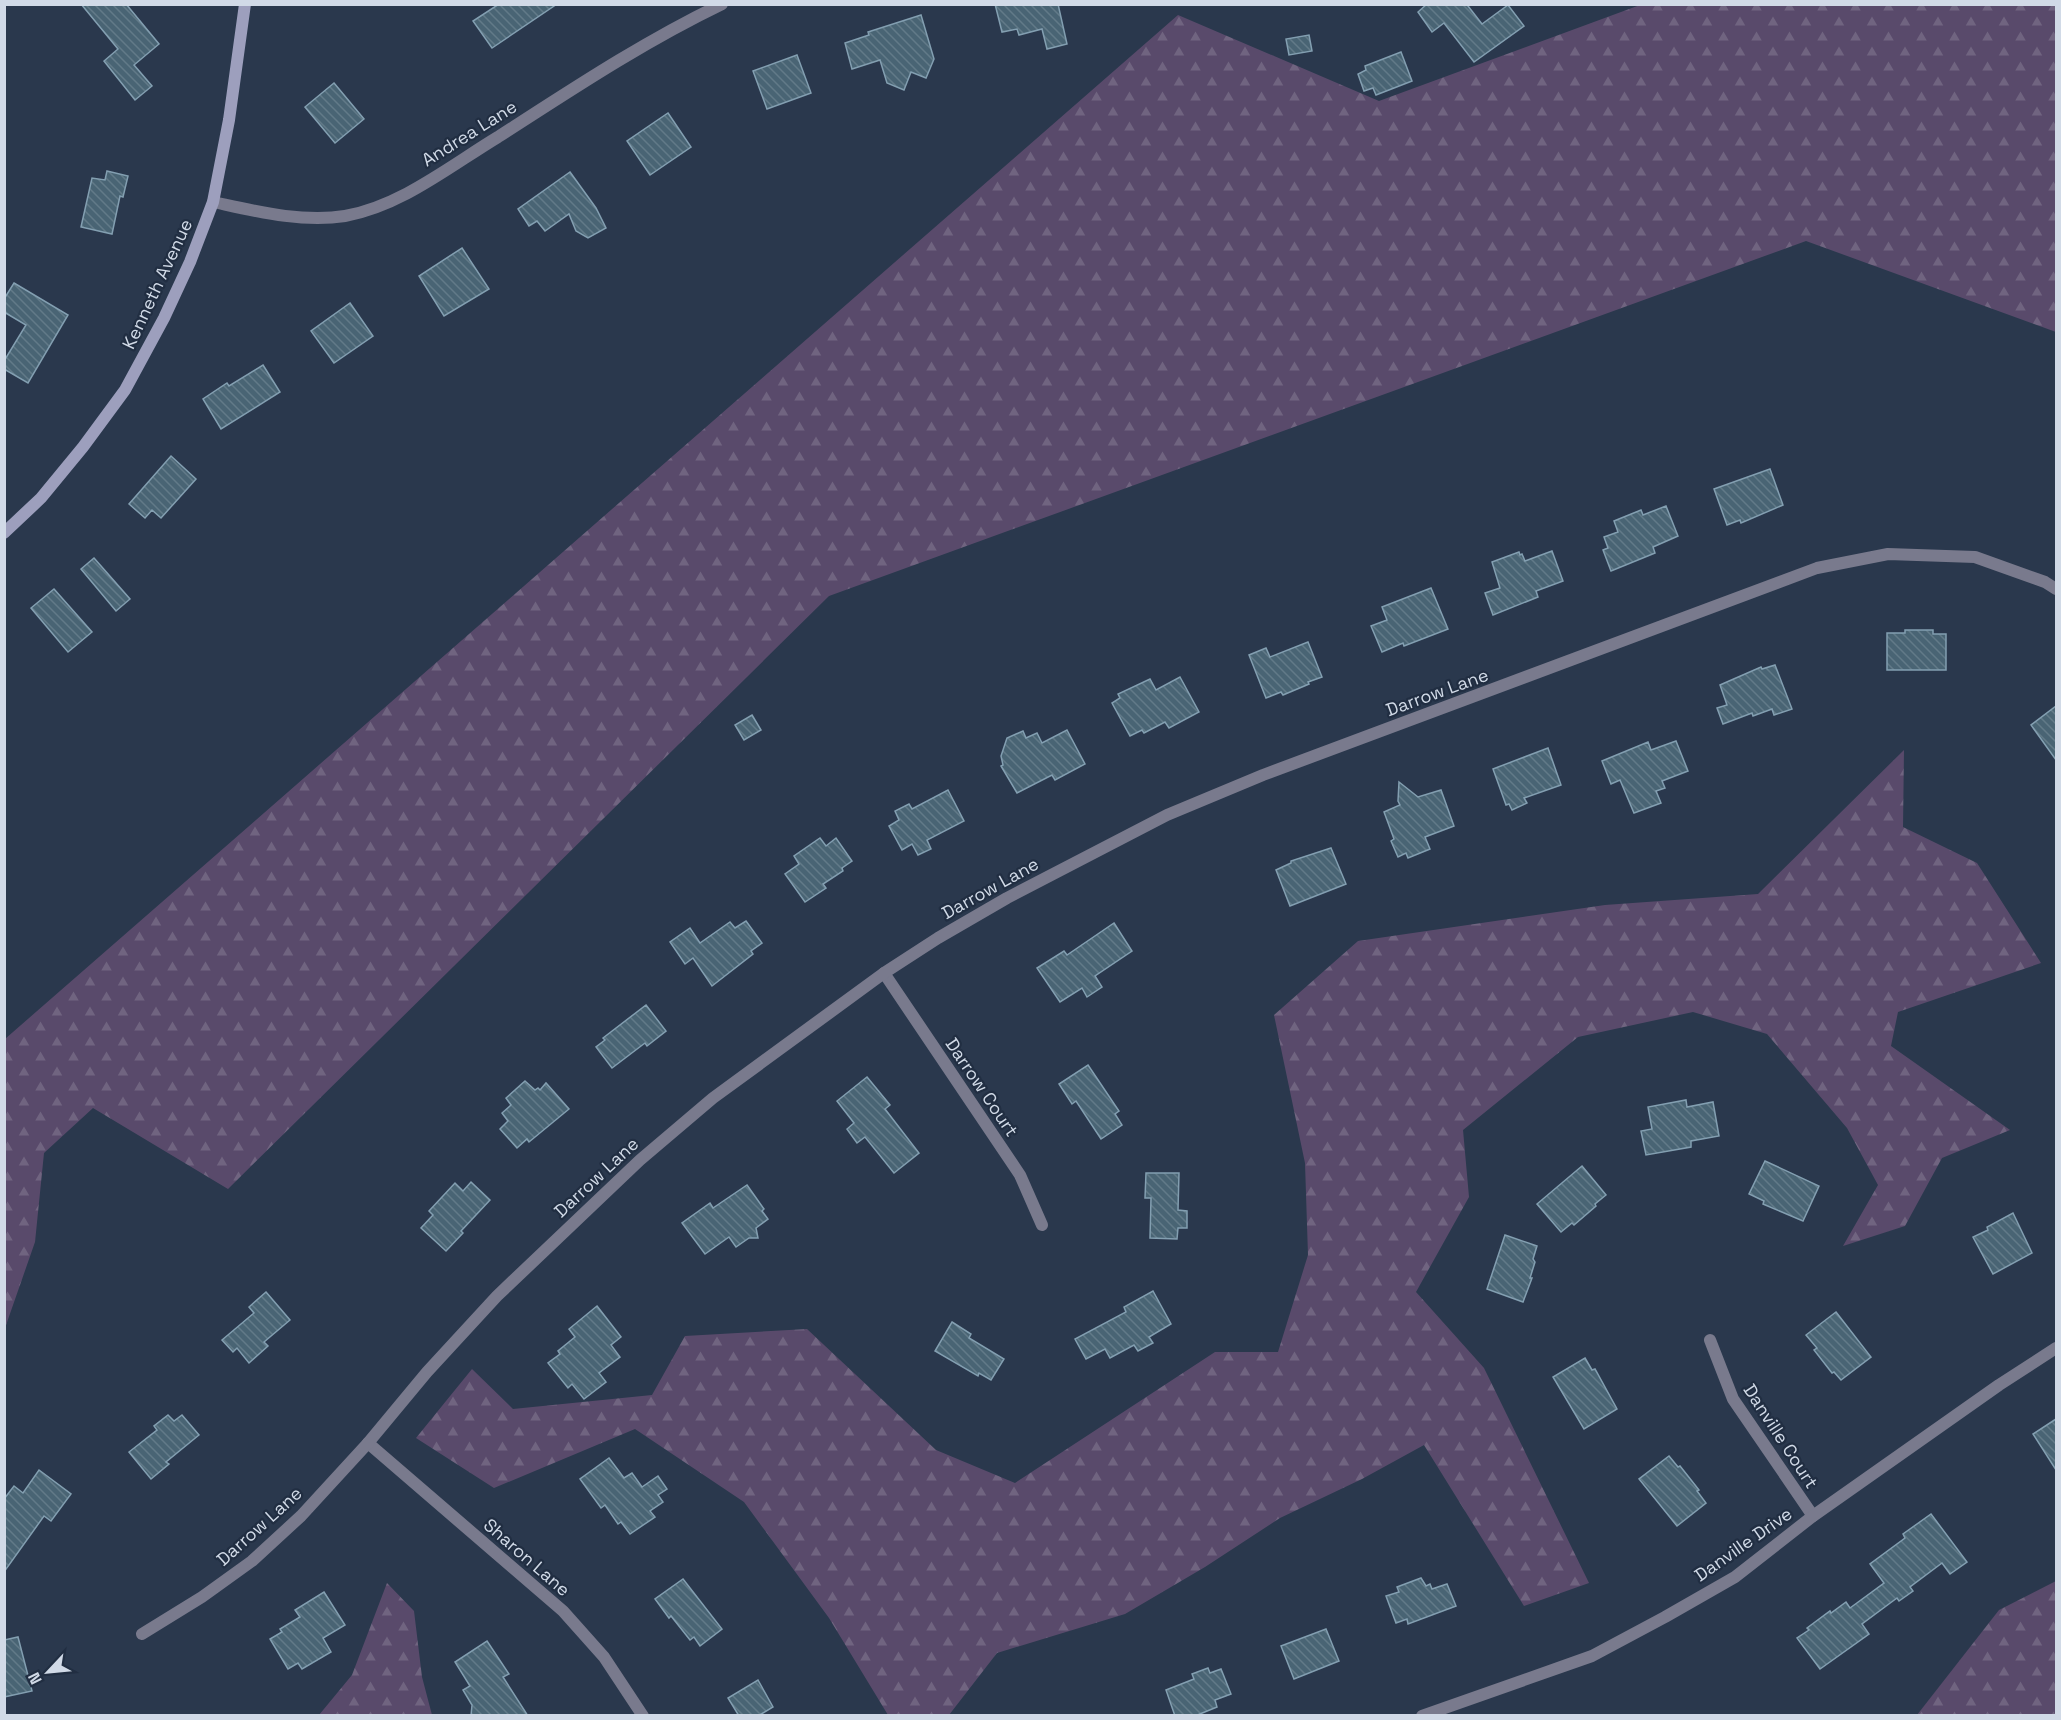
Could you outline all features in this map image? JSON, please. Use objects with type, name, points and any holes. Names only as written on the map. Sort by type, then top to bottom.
[{"type":"street","name":"Kenneth Avenue","points":[[4,533],[48,489],[83,447],[125,390],[181,280],[213,202],[229,120],[245,4]]},
{"type":"street","name":"Andrea Lane","points":[[213,202],[300,217],[344,216],[386,204],[437,175],[623,57],[675,27],[722,4]]},
{"type":"street","name":"Darrow Lane","points":[[142,1635],[252,1561],[301,1516],[368,1443],[426,1372],[497,1296],[640,1161],[713,1098],[884,974],[938,938],[1007,898],[1167,815],[1263,775],[1817,568],[1888,554],[1975,557],[2045,582],[2056,589]]},
{"type":"street","name":"Darrow Court","points":[[884,974],[1020,1175],[1042,1225]]},
{"type":"street","name":"Danville Court","points":[[1710,1340],[1732,1399],[1813,1516]]},
{"type":"street","name":"Danville Drive","points":[[1422,1716],[1592,1656],[1735,1577],[1813,1516],[1999,1385],[2056,1348]]},
{"type":"street","name":"Sharon Lane","points":[[368,1443],[563,1611],[604,1657],[643,1716]]},
{"type":"green space","points":[[1640,5],[2056,5],[2056,332],[1806,241],[829,596],[228,1189],[93,1108],[44,1153],[35,1242],[5,1328],[5,1039],[1178,15],[1379,101]]},
{"type":"green space","points":[[1904,750],[1903,827],[1977,863],[2041,963],[1898,1012],[1891,1046],[2010,1130],[1942,1158],[1905,1226],[1843,1246],[1878,1185],[1847,1128],[1767,1034],[1693,1012],[1578,1037],[1463,1130],[1469,1197],[1416,1292],[1484,1368],[1589,1583],[1524,1606],[1424,1445],[1362,1479],[1280,1518],[1205,1567],[1125,1614],[997,1653],[949,1715],[888,1715],[829,1618],[744,1502],[635,1429],[494,1488],[416,1438],[472,1369],[513,1409],[652,1395],[685,1336],[807,1329],[936,1450],[1015,1483],[1215,1352],[1278,1352],[1308,1255],[1305,1163],[1274,1015],[1358,941],[1605,905],[1758,894]]},
{"type":"green space","points":[[2056,1581],[2056,1715],[1917,1715],[1999,1610]]},
{"type":"green space","points":[[387,1583],[414,1611],[422,1677],[432,1715],[319,1715],[352,1675]]},
{"type":"building","points":[[81,4],[126,4],[159,44],[134,65],[152,86],[135,100],[104,61],[118,49]]},
{"type":"building","points":[[499,4],[557,4],[492,48],[473,21]]},
{"type":"building","points":[[995,4],[1058,4],[1067,44],[1047,49],[1042,29],[1019,35],[1017,29],[1002,32]]},
{"type":"building","points":[[1427,4],[1470,4],[1468,6],[1482,24],[1508,5],[1524,26],[1474,62],[1444,23],[1432,32],[1418,12]]},
{"type":"building","points":[[921,15],[934,59],[926,78],[911,72],[904,90],[887,83],[880,60],[852,69],[845,43],[869,35],[868,32]]},
{"type":"building","points":[[1309,35],[1312,51],[1289,55],[1286,39]]},
{"type":"building","points":[[1401,52],[1412,81],[1376,95],[1373,88],[1364,91],[1358,74],[1366,70],[1365,66]]},
{"type":"building","points":[[797,55],[811,93],[767,109],[753,71]]},
{"type":"building","points":[[334,83],[364,119],[335,143],[305,107]]},
{"type":"building","points":[[668,113],[691,147],[650,175],[627,141]]},
{"type":"building","points":[[107,171],[128,176],[123,197],[120,196],[112,234],[81,227],[92,178],[105,180]]},
{"type":"building","points":[[570,172],[596,208],[606,228],[588,238],[576,231],[569,214],[545,231],[537,221],[529,226],[518,209]]},
{"type":"building","points":[[462,248],[489,289],[444,316],[419,276]]},
{"type":"building","points":[[14,283],[68,315],[28,383],[4,369],[4,361],[26,325],[4,312],[4,299]]},
{"type":"building","points":[[350,303],[373,336],[334,363],[311,331]]},
{"type":"building","points":[[263,365],[280,392],[221,429],[203,399],[227,383],[229,386]]},
{"type":"building","points":[[171,456],[196,479],[161,518],[152,510],[145,518],[129,504]]},
{"type":"building","points":[[1770,469],[1783,505],[1741,523],[1740,520],[1727,525],[1714,489]]},
{"type":"building","points":[[1666,506],[1678,536],[1653,547],[1655,553],[1611,571],[1603,550],[1608,548],[1604,537],[1618,532],[1614,521],[1641,510],[1643,515]]},
{"type":"building","points":[[1552,551],[1563,581],[1536,591],[1538,597],[1493,615],[1485,593],[1500,588],[1492,562],[1519,552],[1525,561]]},
{"type":"building","points":[[94,558],[130,599],[116,611],[81,569]]},
{"type":"building","points":[[1431,588],[1448,629],[1382,652],[1371,626],[1387,620],[1382,607]]},
{"type":"building","points":[[54,589],[92,632],[68,652],[31,608]]},
{"type":"building","points":[[1905,630],[1933,630],[1933,634],[1946,634],[1946,670],[1887,670],[1887,633],[1905,633]]},
{"type":"building","points":[[1308,642],[1322,677],[1283,695],[1281,692],[1266,698],[1249,655],[1266,648],[1270,657]]},
{"type":"building","points":[[1775,665],[1792,709],[1774,715],[1772,709],[1753,716],[1752,713],[1723,724],[1717,708],[1727,705],[1720,685],[1761,667],[1762,669]]},
{"type":"building","points":[[1180,677],[1199,712],[1169,728],[1165,722],[1144,733],[1142,730],[1130,736],[1112,703],[1120,698],[1118,694],[1150,679],[1156,690]]},
{"type":"building","points":[[2056,706],[2056,760],[2031,725]]},
{"type":"building","points":[[752,715],[761,730],[744,740],[735,725]]},
{"type":"building","points":[[1067,730],[1085,764],[1055,780],[1052,775],[1017,793],[1001,766],[1003,765],[1001,756],[1007,738],[1023,731],[1026,738],[1037,733],[1042,743]]},
{"type":"building","points":[[1676,741],[1688,771],[1662,781],[1665,788],[1656,791],[1661,803],[1634,813],[1620,780],[1611,784],[1602,761],[1648,742],[1651,750]]},
{"type":"building","points":[[1548,748],[1561,785],[1524,798],[1527,803],[1512,810],[1509,804],[1506,805],[1493,769]]},
{"type":"building","points":[[1399,782],[1418,797],[1441,790],[1454,826],[1425,837],[1430,849],[1408,858],[1406,853],[1398,857],[1391,841],[1394,839],[1384,812],[1400,805],[1398,801]]},
{"type":"building","points":[[948,790],[964,821],[927,840],[931,849],[918,855],[912,844],[902,850],[889,826],[899,820],[895,811],[909,804],[912,809]]},
{"type":"building","points":[[820,838],[826,846],[836,838],[852,861],[842,868],[843,871],[823,884],[826,888],[805,902],[785,874],[799,864],[794,856]]},
{"type":"building","points":[[1331,848],[1346,884],[1290,906],[1276,870],[1291,861]]},
{"type":"building","points":[[746,921],[762,943],[751,951],[753,954],[712,986],[693,958],[685,964],[670,942],[690,928],[700,943],[730,922],[735,928]]},
{"type":"building","points":[[1114,923],[1132,951],[1095,976],[1102,987],[1087,997],[1082,988],[1060,1002],[1037,968],[1064,951],[1067,955]]},
{"type":"building","points":[[646,1005],[666,1031],[647,1046],[645,1043],[612,1068],[596,1047],[605,1040],[603,1038]]},
{"type":"building","points":[[1088,1065],[1119,1111],[1115,1114],[1122,1125],[1101,1139],[1076,1101],[1072,1104],[1059,1084]]},
{"type":"building","points":[[867,1077],[890,1105],[885,1109],[919,1153],[894,1173],[865,1137],[857,1143],[847,1129],[854,1123],[837,1101]]},
{"type":"building","points":[[525,1081],[535,1090],[538,1088],[540,1090],[546,1083],[569,1109],[529,1142],[527,1139],[517,1148],[500,1129],[508,1121],[502,1113],[511,1105],[506,1098]]},
{"type":"building","points":[[1686,1100],[1687,1107],[1713,1102],[1719,1136],[1691,1141],[1691,1147],[1646,1155],[1641,1131],[1652,1129],[1648,1107]]},
{"type":"building","points":[[1765,1161],[1819,1186],[1803,1221],[1763,1204],[1764,1201],[1749,1194]]},
{"type":"building","points":[[1582,1166],[1606,1195],[1574,1225],[1572,1223],[1561,1232],[1537,1204]]},
{"type":"building","points":[[1146,1173],[1179,1173],[1178,1210],[1187,1211],[1187,1228],[1178,1228],[1177,1239],[1150,1238],[1151,1198],[1145,1198]]},
{"type":"building","points":[[471,1182],[490,1200],[446,1251],[421,1228],[433,1215],[429,1211],[455,1183],[463,1191]]},
{"type":"building","points":[[747,1185],[764,1209],[762,1211],[768,1219],[756,1228],[758,1238],[749,1238],[736,1247],[729,1237],[705,1254],[682,1223],[710,1203],[713,1208]]},
{"type":"building","points":[[2013,1213],[2032,1253],[1993,1274],[1973,1237]]},
{"type":"building","points":[[1505,1235],[1537,1246],[1530,1278],[1532,1278],[1523,1302],[1487,1289]]},
{"type":"building","points":[[1153,1291],[1171,1324],[1149,1337],[1153,1343],[1138,1351],[1134,1345],[1110,1358],[1105,1349],[1086,1359],[1075,1339],[1126,1312],[1124,1307]]},
{"type":"building","points":[[266,1292],[290,1320],[264,1342],[268,1346],[249,1363],[237,1348],[233,1352],[222,1340],[254,1313],[249,1307]]},
{"type":"building","points":[[597,1306],[621,1337],[611,1345],[620,1357],[599,1373],[606,1382],[584,1399],[572,1384],[568,1388],[548,1363],[560,1354],[558,1351],[575,1337],[569,1329]]},
{"type":"building","points":[[1836,1312],[1871,1357],[1841,1380],[1834,1372],[1832,1373],[1814,1350],[1817,1348],[1806,1335]]},
{"type":"building","points":[[952,1322],[971,1334],[969,1338],[1004,1359],[991,1380],[979,1373],[978,1376],[935,1351]]},
{"type":"building","points":[[1585,1358],[1592,1370],[1595,1369],[1617,1409],[1584,1429],[1553,1377]]},
{"type":"building","points":[[168,1415],[174,1421],[182,1415],[199,1435],[166,1462],[169,1464],[151,1479],[129,1452],[157,1430],[154,1426]]},
{"type":"building","points":[[2056,1419],[2056,1470],[2033,1434]]},
{"type":"building","points":[[1669,1456],[1699,1490],[1697,1491],[1706,1503],[1677,1526],[1639,1479]]},
{"type":"building","points":[[609,1458],[624,1478],[632,1473],[642,1487],[658,1476],[667,1489],[658,1495],[663,1502],[650,1511],[655,1517],[630,1534],[621,1522],[618,1524],[605,1505],[601,1508],[580,1479]]},
{"type":"building","points":[[39,1470],[71,1494],[51,1521],[44,1516],[4,1572],[4,1499],[14,1486],[23,1493]]},
{"type":"building","points":[[1931,1514],[1967,1562],[1950,1574],[1942,1563],[1910,1587],[1913,1591],[1899,1601],[1897,1598],[1862,1624],[1869,1634],[1820,1669],[1797,1638],[1830,1611],[1831,1613],[1846,1602],[1850,1608],[1884,1583],[1870,1564],[1905,1538],[1903,1534]]},
{"type":"building","points":[[1421,1578],[1426,1586],[1430,1584],[1432,1589],[1447,1584],[1456,1606],[1408,1624],[1407,1619],[1396,1623],[1386,1596],[1399,1592],[1397,1587]]},
{"type":"building","points":[[683,1579],[722,1629],[700,1646],[694,1637],[690,1640],[655,1599]]},
{"type":"building","points":[[324,1592],[345,1625],[323,1638],[331,1652],[302,1669],[298,1663],[288,1669],[270,1639],[282,1632],[280,1629],[300,1617],[295,1610]]},
{"type":"building","points":[[1326,1629],[1339,1661],[1294,1679],[1281,1646]]},
{"type":"building","points":[[18,1637],[32,1691],[4,1697],[4,1640]]},
{"type":"building","points":[[487,1641],[509,1674],[503,1677],[528,1716],[471,1716],[472,1705],[463,1690],[470,1686],[455,1662]]},
{"type":"building","points":[[1208,1668],[1210,1673],[1221,1669],[1231,1694],[1215,1700],[1217,1707],[1195,1716],[1175,1716],[1166,1690],[1194,1679],[1192,1674]]},
{"type":"building","points":[[758,1680],[773,1707],[758,1716],[739,1716],[728,1698]]}]
